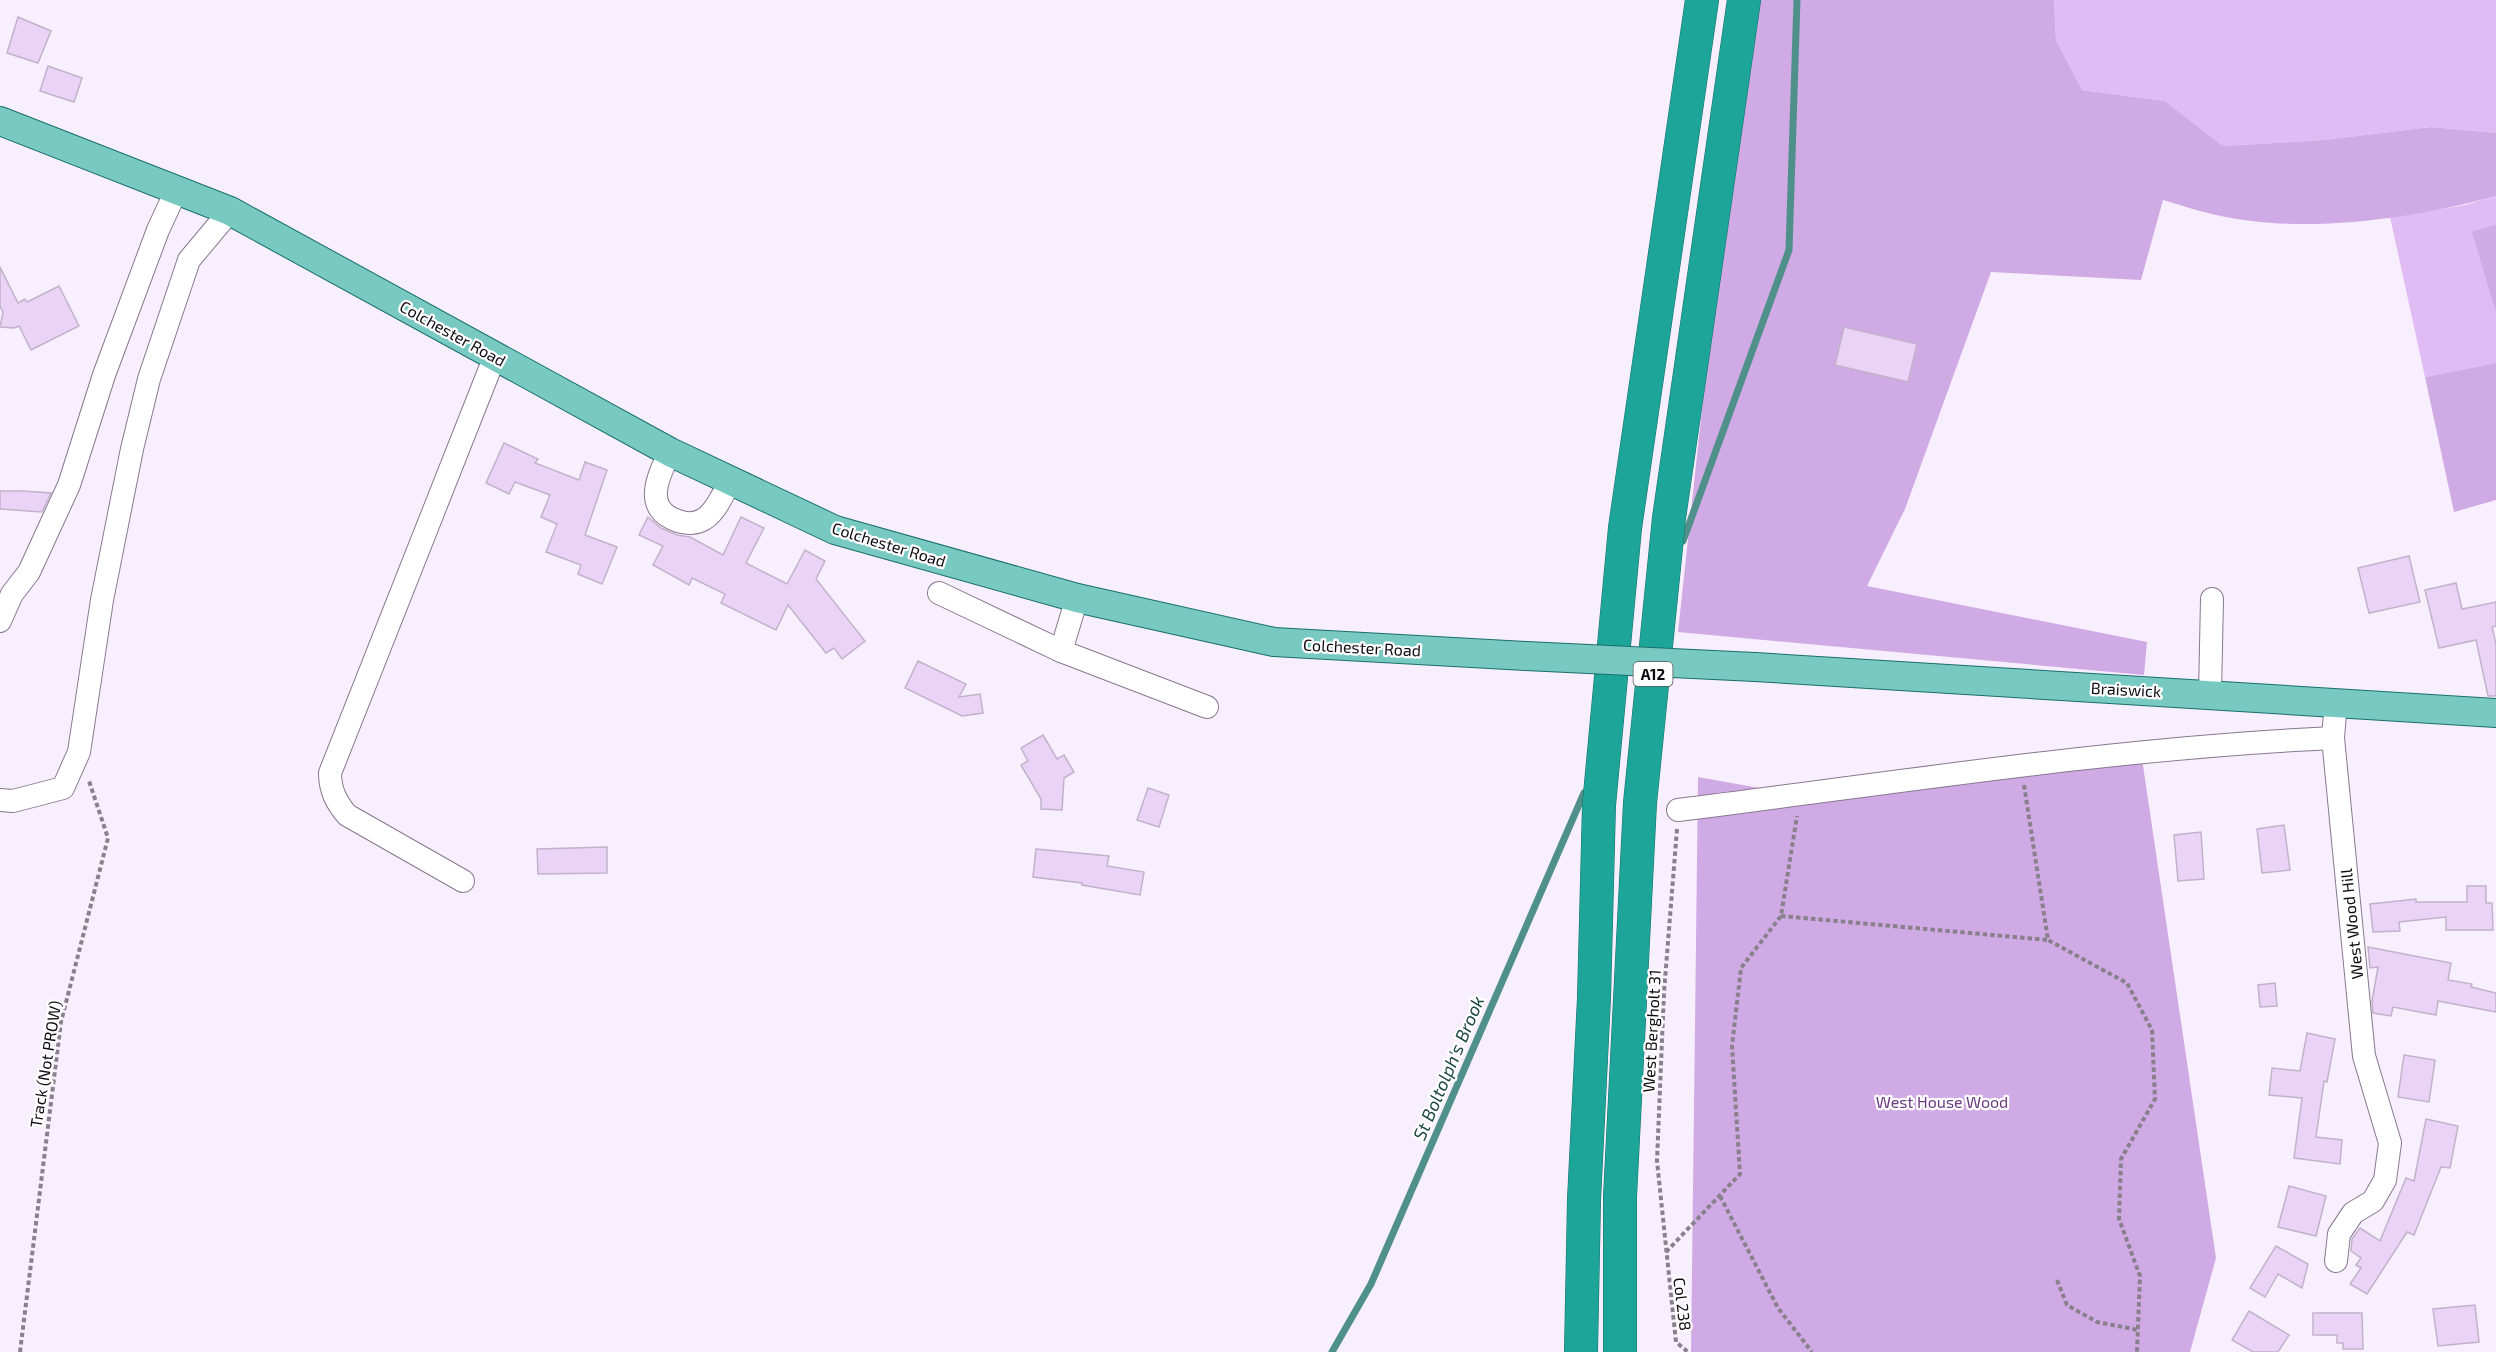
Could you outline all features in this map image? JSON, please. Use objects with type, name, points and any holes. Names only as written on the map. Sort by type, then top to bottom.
[{"type":"highway","name":"A12","points":[[1581,1352],[1584,1200],[1594,998],[1599,804],[1625,528],[1702,0]]},
{"type":"highway","name":"A12","points":[[1620,1352],[1620,1197],[1640,803],[1669,518],[1744,0]]},
{"type":"main road","name":"Colchester Road","points":[[0,121],[230,211],[670,452],[836,530],[1077,598],[1274,642],[1755,667]]},
{"type":"main road","name":"Braiswick","points":[[1755,667],[2210,693],[2496,713]]},
{"type":"street","points":[[0,621],[12,594],[29,572],[69,485],[108,365],[158,230],[177,189]]},
{"type":"street","points":[[0,800],[13,801],[63,788],[79,752],[102,600],[132,449],[149,380],[189,260],[230,211]]},
{"type":"street","points":[[463,881],[347,815],[334,797],[330,785],[330,773],[495,356]]},
{"type":"street","points":[[670,452],[659,473],[656,489],[656,502],[666,517],[687,524],[705,519],[730,481]]},
{"type":"street","points":[[939,593],[1061,651],[1207,707]]},
{"type":"street","points":[[1061,651],[1077,598]]},
{"type":"street","points":[[2210,693],[2212,599]]},
{"type":"street","name":"West Wood Hill","points":[[2336,701],[2332,738],[2364,1056],[2390,1143],[2385,1180],[2373,1201],[2353,1214],[2339,1234],[2336,1261]]},
{"type":"street","points":[[1678,810],[2135,752],[2228,743],[2332,738]]},
{"type":"path","name":"Track (Not PROW)","points":[[20,1352],[61,1022],[108,838],[79,752]]},
{"type":"path","points":[[2022,766],[2048,940]]},
{"type":"path","points":[[1665,1253],[1740,1174],[1732,1046],[1741,968],[1780,916],[1798,795]]},
{"type":"path","name":"West Bergholt 31","points":[[1665,1253],[1657,1161],[1665,992],[1678,810]]},
{"type":"path","points":[[1780,916],[2048,940],[2127,983],[2152,1030],[2155,1099],[2121,1159],[2120,1219],[2140,1276],[2137,1352]]},
{"type":"path","points":[[1719,1196],[1778,1308],[1812,1352]]},
{"type":"path","name":"Col 238","points":[[1665,1253],[1676,1342],[1688,1352]]},
{"type":"path","points":[[2057,1280],[2067,1305],[2097,1322],[2138,1330]]},
{"type":"shaded area","points":[[2054,0],[2496,0],[2496,133],[2431,127],[2324,140],[2223,146],[2165,101],[2082,90],[2056,40]]},
{"type":"shaded area","points":[[2496,196],[2496,224],[2473,232],[2496,313],[2496,363],[2425,377],[2390,217],[2465,205]]},
{"type":"green space","points":[[1746,0],[2054,0],[2056,40],[2082,90],[2165,101],[2223,146],[2324,140],[2431,127],[2496,133],[2496,196],[2393,217],[2321,224],[2250,221],[2209,213],[2163,200],[2141,280],[1991,272],[1905,509],[1867,586],[2147,642],[2144,675],[1678,632]]},
{"type":"green space","points":[[2496,224],[2496,313],[2472,232]]},
{"type":"green space","points":[[2496,363],[2496,500],[2454,512],[2425,377]]},
{"type":"green space","name":"West House Wood","points":[[2141,752],[2216,1258],[2190,1352],[1691,1352],[1698,777],[1798,795]]},
{"type":"building","points":[[18,17],[51,31],[38,63],[7,53]]},
{"type":"building","points":[[48,66],[82,78],[74,102],[40,91]]},
{"type":"building","points":[[0,267],[18,303],[25,299],[27,302],[59,286],[79,326],[31,350],[19,326],[0,327],[3,312],[0,306]]},
{"type":"building","points":[[1844,327],[1917,344],[1908,382],[1835,365]]},
{"type":"building","points":[[504,443],[538,459],[535,463],[579,480],[585,462],[607,470],[585,535],[617,547],[602,584],[578,574],[581,565],[546,552],[557,524],[541,517],[550,495],[515,482],[509,494],[486,483]]},
{"type":"building","points":[[0,491],[51,493],[42,512],[0,509]]},
{"type":"building","points":[[648,517],[661,528],[677,535],[690,537],[723,555],[741,517],[764,528],[746,563],[787,584],[805,550],[825,561],[816,579],[865,641],[842,659],[834,648],[826,653],[788,605],[776,630],[721,603],[725,594],[692,578],[689,585],[653,565],[663,546],[639,535]]},
{"type":"building","points":[[2409,556],[2420,602],[2369,613],[2358,568]]},
{"type":"building","points":[[2456,583],[2462,609],[2496,602],[2496,626],[2492,627],[2496,644],[2496,696],[2488,696],[2476,640],[2439,648],[2425,590]]},
{"type":"building","points":[[918,661],[966,684],[959,697],[980,694],[983,713],[962,716],[905,688]]},
{"type":"building","points":[[1043,735],[1057,759],[1064,755],[1074,772],[1064,778],[1062,810],[1041,809],[1041,799],[1021,765],[1028,761],[1021,748]]},
{"type":"building","points":[[1148,788],[1169,795],[1159,827],[1137,820]]},
{"type":"building","points":[[2284,825],[2290,870],[2262,873],[2257,829]]},
{"type":"building","points":[[2201,832],[2204,879],[2178,881],[2174,835]]},
{"type":"building","points":[[607,847],[607,873],[538,874],[537,849]]},
{"type":"building","points":[[1036,849],[1109,856],[1107,866],[1144,872],[1140,895],[1082,885],[1082,883],[1033,877]]},
{"type":"building","points":[[2467,886],[2486,886],[2486,903],[2492,903],[2493,930],[2446,930],[2446,917],[2399,922],[2400,931],[2373,932],[2370,904],[2416,899],[2416,902],[2467,902]]},
{"type":"building","points":[[2368,947],[2451,963],[2448,980],[2472,984],[2471,987],[2496,993],[2496,1012],[2438,1001],[2436,1015],[2393,1007],[2391,1016],[2373,1013],[2372,1001],[2378,967],[2370,968]]},
{"type":"building","points":[[2275,983],[2277,1006],[2260,1007],[2258,985]]},
{"type":"building","points":[[2307,1033],[2335,1039],[2327,1082],[2324,1081],[2316,1137],[2342,1140],[2340,1164],[2294,1158],[2302,1098],[2269,1095],[2272,1068],[2300,1071]]},
{"type":"building","points":[[2404,1055],[2435,1060],[2429,1102],[2398,1097]]},
{"type":"building","points":[[2426,1119],[2458,1126],[2450,1168],[2441,1167],[2414,1235],[2407,1232],[2367,1294],[2350,1284],[2361,1268],[2356,1265],[2361,1258],[2351,1251],[2352,1239],[2360,1228],[2380,1241],[2406,1178],[2414,1181]]},
{"type":"building","points":[[2289,1186],[2326,1196],[2316,1236],[2278,1227]]},
{"type":"building","points":[[2276,1246],[2308,1264],[2302,1288],[2278,1274],[2265,1297],[2250,1288]]},
{"type":"building","points":[[2475,1305],[2479,1342],[2438,1346],[2433,1309]]},
{"type":"building","points":[[2249,1311],[2289,1335],[2278,1352],[2253,1352],[2232,1340]]},
{"type":"building","points":[[2313,1313],[2362,1313],[2363,1349],[2343,1349],[2343,1343],[2337,1343],[2337,1335],[2313,1335]]},
{"type":"waterway","points":[[1683,541],[1789,250],[1797,0]]},
{"type":"waterway","name":"St Boltolph's Brook","points":[[1332,1352],[1371,1284],[1584,793]]}]
